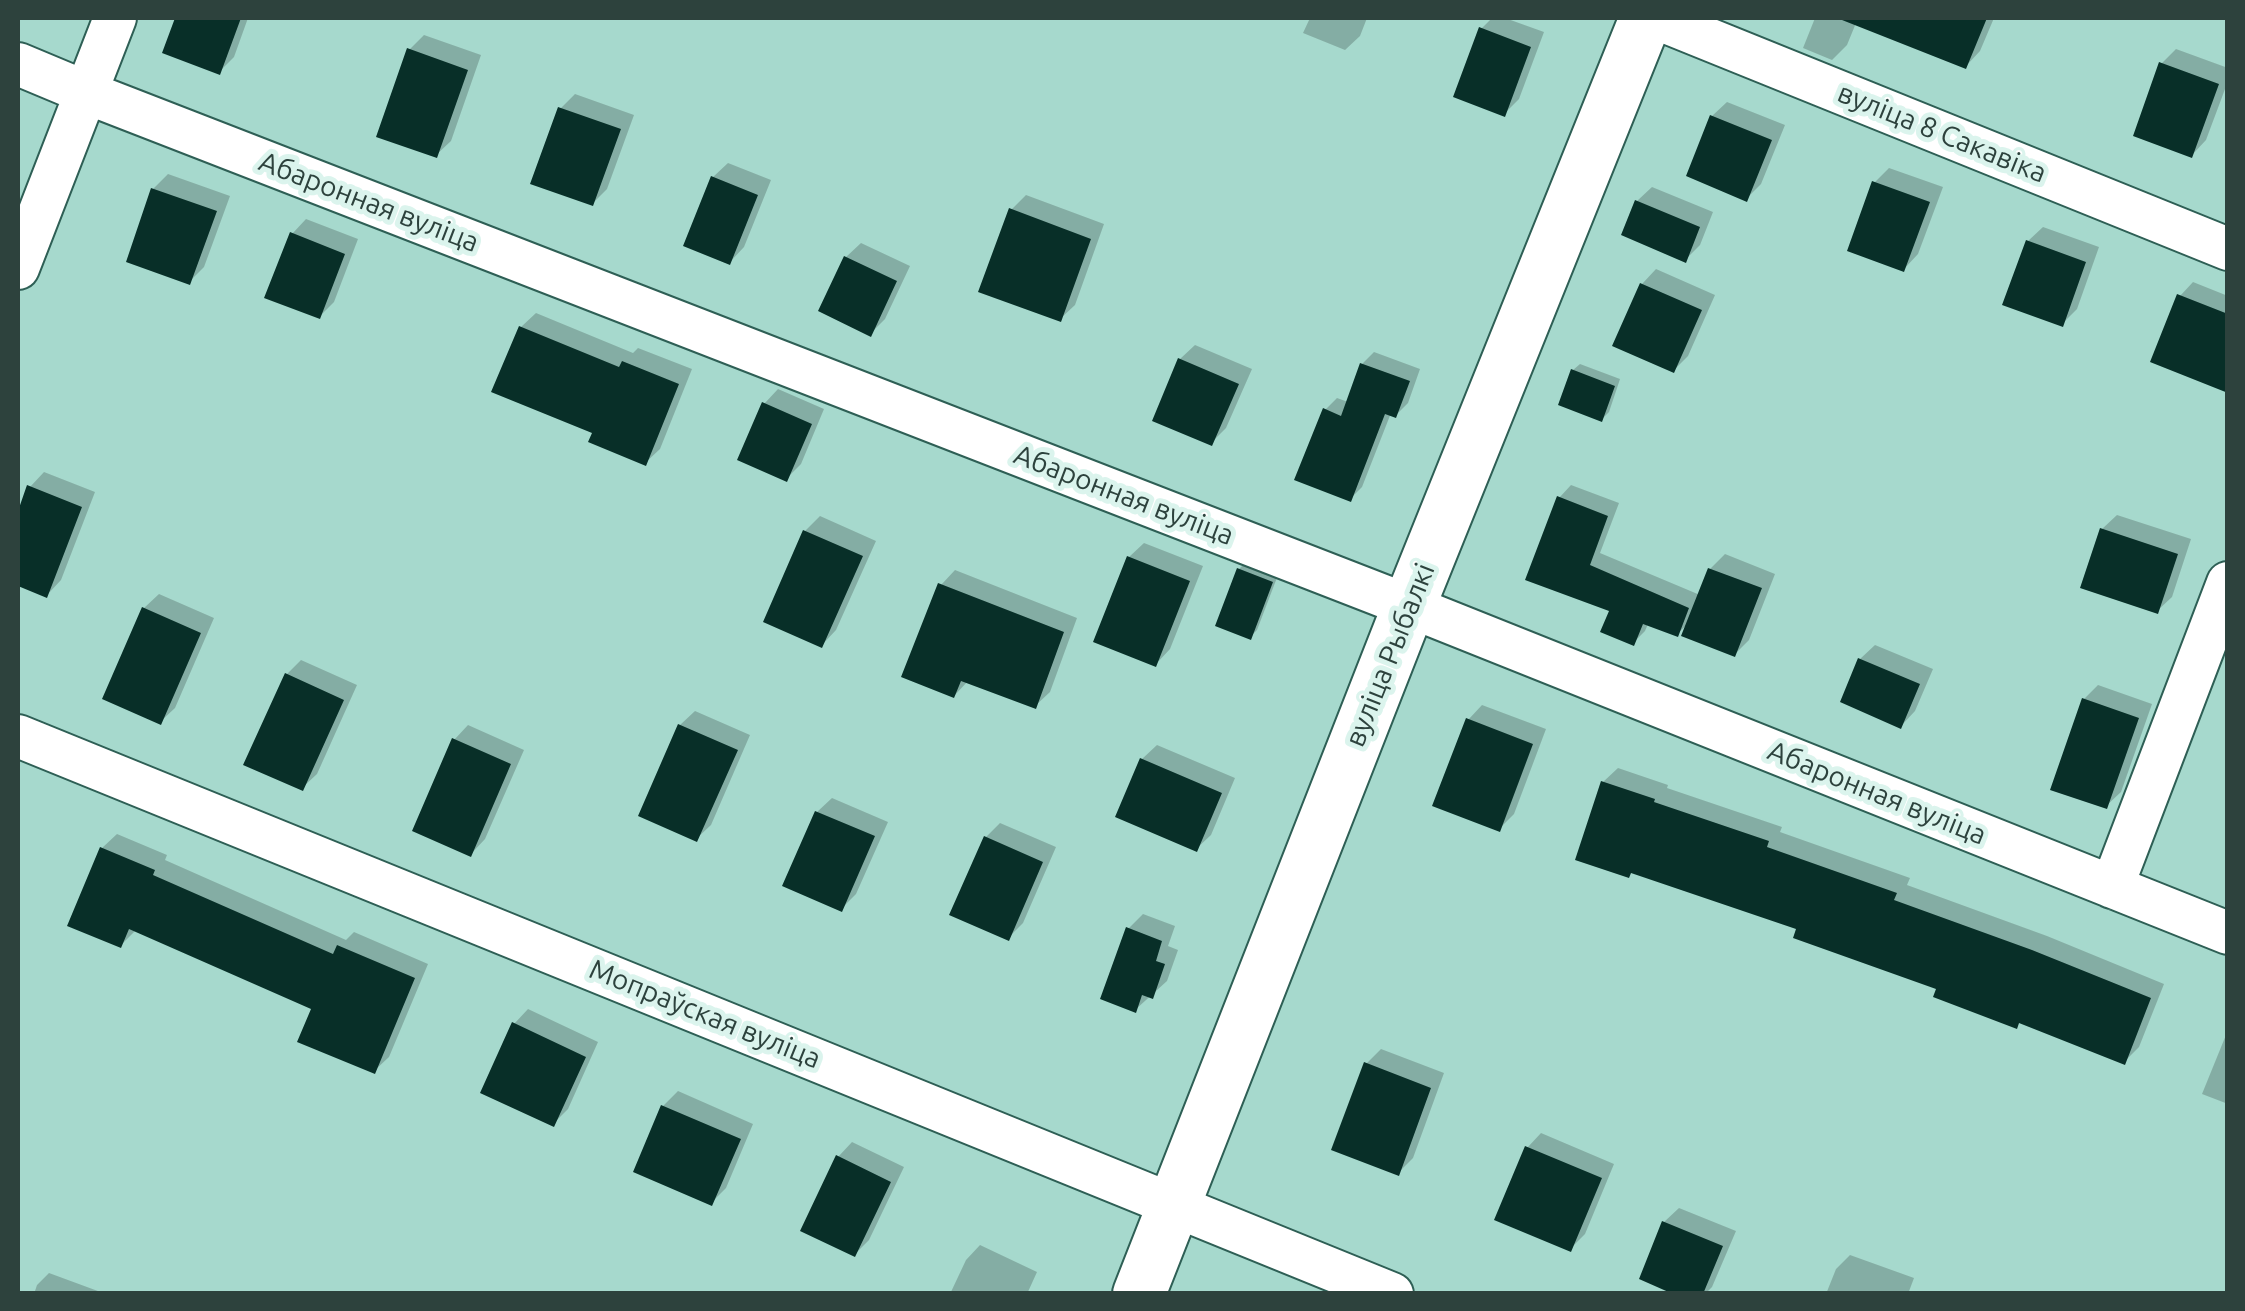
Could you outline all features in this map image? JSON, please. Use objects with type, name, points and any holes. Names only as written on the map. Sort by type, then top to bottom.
[{"type":"street","points":[[18,268],[115,18]]},
{"type":"street","name":"вуліца Рыбалкі","points":[[1139,1294],[1409,606],[1646,18]]},
{"type":"street","name":"вуліца 8 Сакавіка","points":[[1656,18],[2228,250]]},
{"type":"street","name":"Абаронная вуліца","points":[[18,64],[1409,606],[2228,933]]},
{"type":"street","points":[[2112,886],[2228,583]]},
{"type":"street","name":"Мопраўская вуліца","points":[[18,736],[1392,1294]]},
{"type":"building","points":[[175,18],[241,18],[220,75],[162,53]]},
{"type":"building","points":[[1843,18],[1987,18],[1966,69]]},
{"type":"building","points":[[1479,27],[1531,47],[1505,117],[1453,97]]},
{"type":"building","points":[[407,48],[468,70],[437,158],[376,137]]},
{"type":"building","points":[[2159,62],[2219,84],[2192,158],[2133,136]]},
{"type":"building","points":[[558,107],[621,129],[593,206],[530,184]]},
{"type":"building","points":[[1710,115],[1772,140],[1747,202],[1686,176]]},
{"type":"building","points":[[711,176],[758,195],[730,265],[683,246]]},
{"type":"building","points":[[1872,181],[1930,202],[1904,272],[1847,251]]},
{"type":"building","points":[[151,188],[217,211],[190,285],[126,262]]},
{"type":"building","points":[[1635,200],[1700,227],[1686,263],[1621,235]]},
{"type":"building","points":[[1009,208],[1091,239],[1061,322],[978,292]]},
{"type":"building","points":[[290,232],[345,254],[320,319],[264,298]]},
{"type":"building","points":[[2026,240],[2086,262],[2063,327],[2002,305]]},
{"type":"building","points":[[844,256],[897,281],[871,337],[818,311]]},
{"type":"building","points":[[1640,283],[1702,310],[1674,373],[1612,346]]},
{"type":"building","points":[[2177,294],[2228,314],[2228,393],[2150,362]]},
{"type":"building","points":[[519,326],[619,367],[622,361],[679,384],[646,466],[588,442],[592,433],[491,392]]},
{"type":"building","points":[[1178,358],[1239,384],[1212,446],[1152,421]]},
{"type":"building","points":[[1360,363],[1410,381],[1396,418],[1385,414],[1351,502],[1294,480],[1323,408],[1341,416]]},
{"type":"building","points":[[1571,369],[1615,386],[1602,422],[1558,405]]},
{"type":"building","points":[[762,402],[812,424],[787,482],[737,460]]},
{"type":"building","points":[[27,485],[82,507],[47,598],[18,586],[18,511]]},
{"type":"building","points":[[1557,496],[1608,516],[1590,565],[1689,608],[1678,637],[1643,624],[1634,646],[1600,632],[1609,611],[1525,580]]},
{"type":"building","points":[[2100,528],[2178,554],[2158,614],[2080,588]]},
{"type":"building","points":[[803,530],[863,556],[822,648],[763,622]]},
{"type":"building","points":[[1127,556],[1190,581],[1156,667],[1093,642]]},
{"type":"building","points":[[1237,568],[1273,582],[1251,640],[1215,626]]},
{"type":"building","points":[[1708,568],[1762,588],[1735,657],[1681,636]]},
{"type":"building","points":[[938,583],[1064,632],[1036,709],[961,681],[954,698],[901,677]]},
{"type":"building","points":[[142,607],[201,633],[161,725],[102,699]]},
{"type":"building","points":[[1858,658],[1920,684],[1901,729],[1840,702]]},
{"type":"building","points":[[285,673],[344,700],[303,791],[243,765]]},
{"type":"building","points":[[2082,698],[2139,718],[2107,809],[2050,790]]},
{"type":"building","points":[[1466,718],[1533,744],[1500,832],[1432,806]]},
{"type":"building","points":[[678,724],[738,750],[697,842],[638,816]]},
{"type":"building","points":[[452,738],[511,764],[471,857],[412,831]]},
{"type":"building","points":[[1140,758],[1222,793],[1197,852],[1115,817]]},
{"type":"building","points":[[1601,781],[1769,841],[1767,847],[1897,893],[1894,900],[2151,998],[2125,1065],[2019,1023],[2017,1029],[1933,997],[1936,989],[1793,938],[1796,929],[1631,873],[1629,878],[1575,860]]},
{"type":"building","points":[[815,811],[875,836],[842,912],[782,886]]},
{"type":"building","points":[[984,836],[1043,862],[1009,941],[949,915]]},
{"type":"building","points":[[100,847],[155,870],[153,875],[333,954],[337,945],[415,978],[375,1074],[297,1042],[311,1009],[129,929],[121,948],[67,926]]},
{"type":"building","points":[[1126,927],[1162,941],[1156,961],[1165,964],[1153,999],[1142,995],[1136,1013],[1100,999]]},
{"type":"building","points":[[512,1022],[586,1057],[554,1127],[480,1093]]},
{"type":"building","points":[[1364,1062],[1431,1088],[1399,1176],[1331,1150]]},
{"type":"building","points":[[661,1105],[741,1139],[712,1206],[633,1172]]},
{"type":"building","points":[[1525,1146],[1602,1178],[1571,1252],[1494,1220]]},
{"type":"building","points":[[836,1155],[891,1182],[855,1257],[800,1231]]},
{"type":"building","points":[[1662,1221],[1723,1246],[1703,1294],[1673,1294],[1639,1279]]}]
